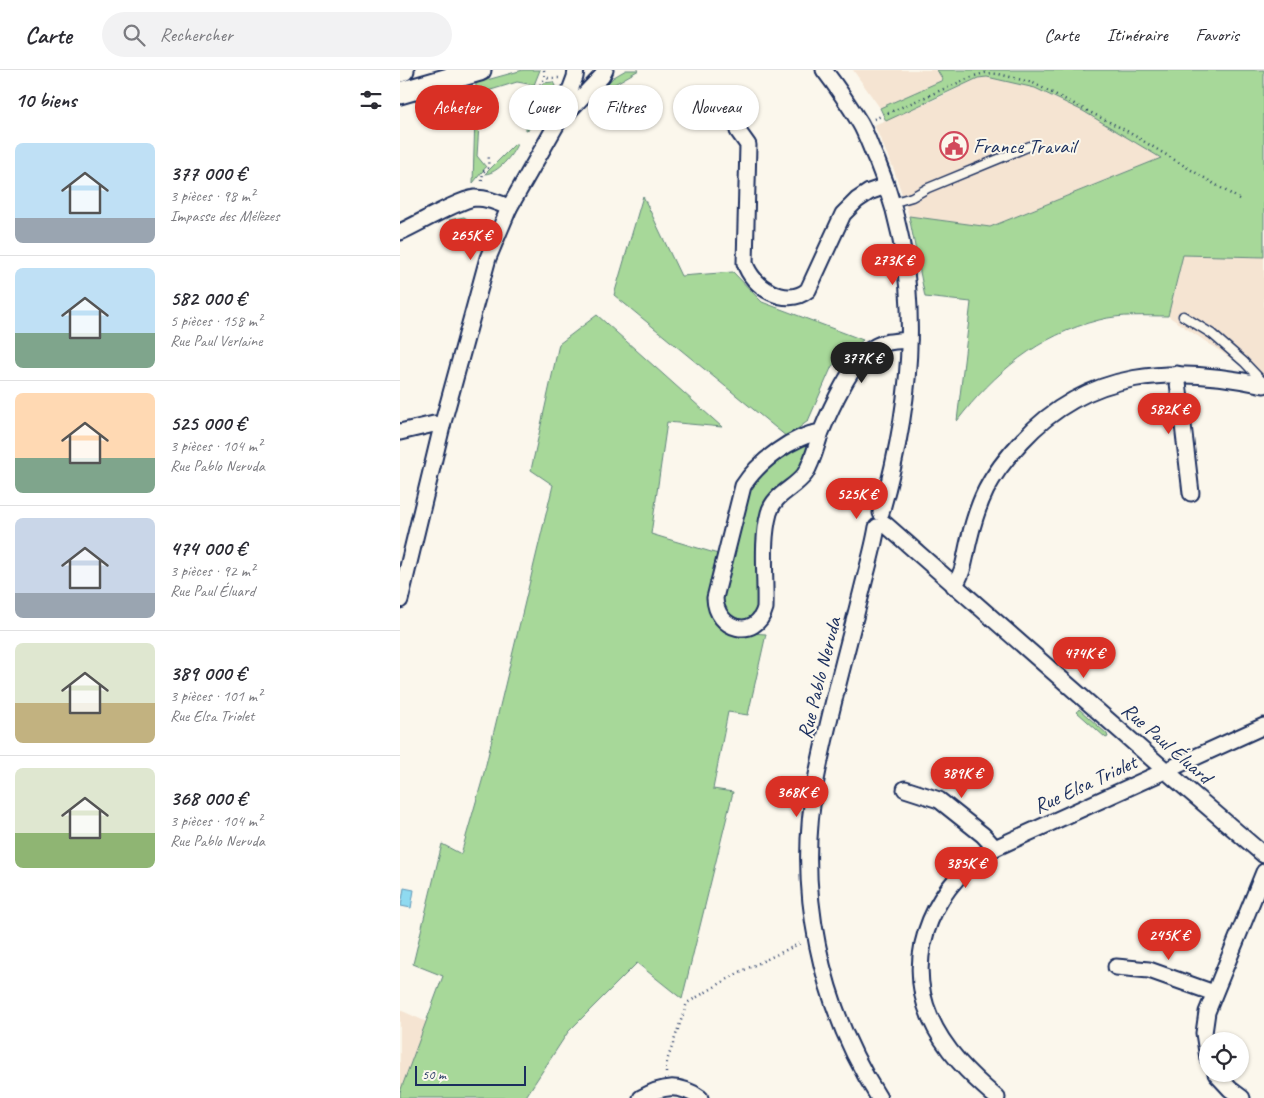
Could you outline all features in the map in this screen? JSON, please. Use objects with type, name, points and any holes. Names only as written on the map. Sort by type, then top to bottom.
[{"type":"main road","points":[[400,92],[480,70]]},
{"type":"street","points":[[572,85],[576,70]]},
{"type":"street","points":[[578,101],[602,76],[605,70]]},
{"type":"street","name":"Rue Pablo Neruda","points":[[824,70],[861,125],[886,186],[892,203],[908,284],[909,370],[903,417],[881,521],[816,780],[811,832],[810,868],[813,918],[816,939],[830,996],[856,1057],[879,1098]]},
{"type":"street","points":[[400,600],[442,426],[483,272],[509,208],[553,130]]},
{"type":"street","points":[[738,130],[748,145],[744,263],[748,273],[756,282],[775,294],[788,297],[802,295],[808,290],[843,214],[857,200],[869,192],[886,186]]},
{"type":"street","points":[[400,232],[463,201],[474,198],[497,201],[509,208]]},
{"type":"street","points":[[821,432],[809,434],[772,456],[750,475],[743,486],[714,598],[720,616],[732,626],[751,626],[758,623],[762,617],[765,608],[766,530],[770,510],[773,503],[805,474],[821,432],[859,360],[870,349],[879,344],[910,340]]},
{"type":"street","points":[[1177,374],[1191,493]]},
{"type":"street","points":[[954,586],[962,573],[975,517],[987,488],[999,468],[1031,430],[1056,411],[1072,401],[1105,386],[1136,378],[1177,374],[1214,376],[1264,384]]},
{"type":"street","points":[[400,432],[434,424],[442,426]]},
{"type":"street","name":"Rue Paul Éluard","points":[[881,521],[1264,855]]},
{"type":"street","name":"Rue Elsa Triolet","points":[[988,1096],[957,1061],[942,1040],[930,1018],[921,988],[920,974],[924,939],[928,926],[939,901],[956,877],[979,858],[995,848],[1264,726]]},
{"type":"street","points":[[904,789],[940,800],[983,835],[995,848]]},
{"type":"street","points":[[1205,1032],[1205,1022],[1214,993],[1264,872]]},
{"type":"street","points":[[1116,967],[1150,970],[1214,993]]},
{"type":"street","points":[[1223,1082],[1242,1098]]},
{"type":"street","points":[[641,1098],[664,1088],[686,1090],[700,1098]]},
{"type":"lane","points":[[400,82],[407,70]]},
{"type":"lane","points":[[892,203],[912,197],[928,188],[1030,146]]},
{"type":"lane","points":[[1183,316],[1212,334],[1244,362],[1264,384]]},
{"type":"path","points":[[540,85],[545,77],[544,70]]},
{"type":"path","points":[[861,125],[974,76],[984,73],[1000,74],[1033,83],[1125,130],[1240,200]]},
{"type":"path","points":[[545,77],[562,78]]},
{"type":"path","points":[[482,181],[483,172],[488,168],[489,155]]},
{"type":"path","points":[[664,1088],[667,1061],[687,1003],[740,972],[799,942],[816,939]]},
{"type":"shaded area","points":[[853,70],[937,70],[943,80],[880,108]]},
{"type":"shaded area","points":[[987,77],[1035,88],[1083,111],[1161,158],[989,227],[909,216],[894,170],[874,125],[938,98],[978,78]]},
{"type":"shaded area","points":[[1183,255],[1264,257],[1264,381],[1168,316]]},
{"type":"shaded area","points":[[400,1010],[427,1022],[400,1092]]},
{"type":"green space","points":[[523,70],[540,70],[534,85],[517,82],[499,88],[499,85],[476,85],[476,83]]},
{"type":"green space","points":[[626,70],[639,70],[613,85],[605,85]]},
{"type":"green space","points":[[937,70],[1264,70],[1264,257],[1183,255],[1168,316],[1107,318],[1057,335],[1019,358],[1002,372],[971,403],[957,421],[971,302],[925,297],[909,216],[990,227],[1161,158],[1083,111],[1035,88],[987,77],[978,78],[886,121],[880,108],[943,80]]},
{"type":"green space","points":[[553,82],[554,85],[542,85],[543,83]]},
{"type":"green space","points":[[475,130],[479,130],[477,156],[486,167],[473,183]]},
{"type":"green space","points":[[517,144],[515,149],[500,167],[495,171],[485,174]]},
{"type":"green space","points":[[643,196],[681,276],[733,272],[762,302],[863,340],[832,366],[808,421],[787,437],[614,295]]},
{"type":"green space","points":[[464,217],[474,228],[476,234],[474,241],[449,220]]},
{"type":"green space","points":[[597,315],[722,427],[667,422],[651,534],[718,554],[710,594],[712,613],[716,621],[733,631],[766,634],[748,715],[728,712],[713,789],[733,792],[682,999],[637,963],[568,1032],[525,1098],[400,1098],[400,1092],[443,976],[413,964],[442,844],[461,854],[482,781],[553,485],[531,470],[559,344]]},
{"type":"green space","points":[[811,439],[802,469],[774,495],[758,612],[747,622],[731,620],[720,603],[749,487],[782,454]]},
{"type":"green space","points":[[1079,709],[1108,737],[1106,738],[1077,712]]},
{"type":"water","points":[[404,888],[414,890],[411,908],[401,906]]},
{"type":"place","name":"France Travail","points":[[954,146]]}]
